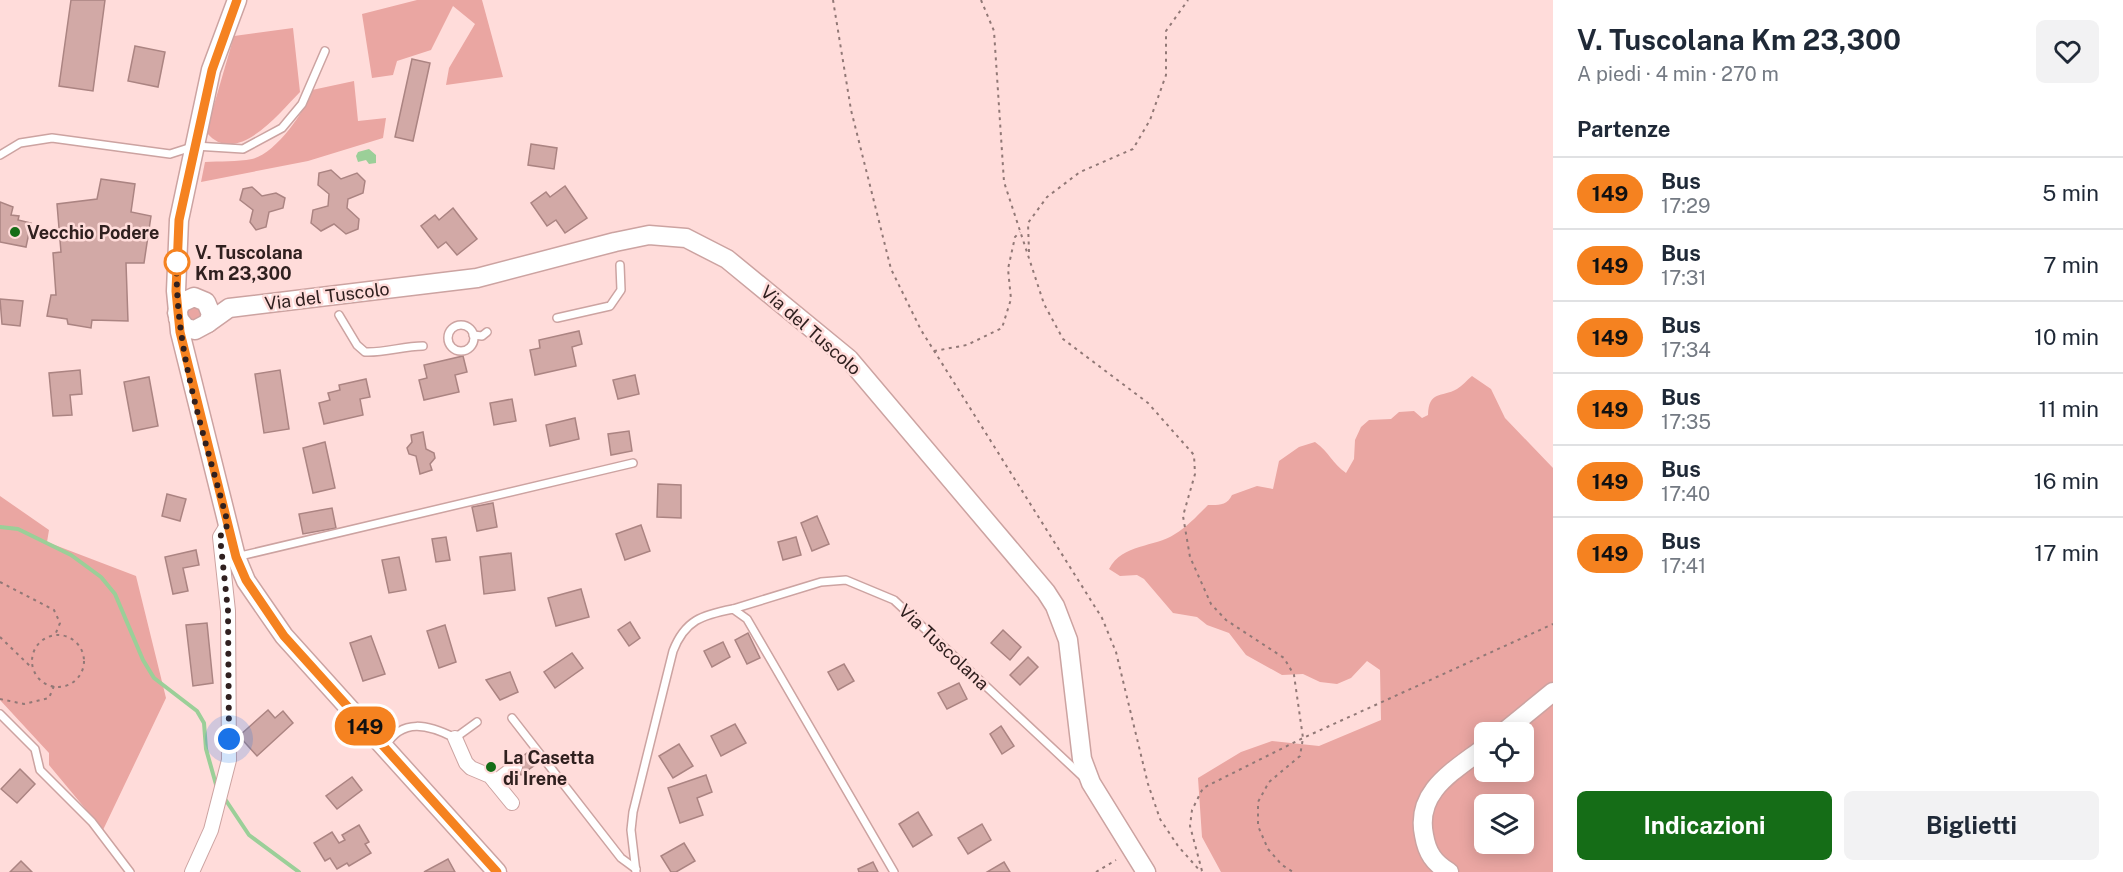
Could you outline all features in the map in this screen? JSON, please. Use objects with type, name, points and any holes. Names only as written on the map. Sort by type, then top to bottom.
[{"type":"street","points":[[237,0],[212,70],[195,146],[179,220],[176,275],[177,315],[186,358],[236,557],[246,580],[284,636],[497,872]]},
{"type":"street","name":"Via del Tuscolo","points":[[229,308],[477,278],[649,235],[686,238],[709,248],[741,270],[849,359],[1046,592],[1068,640],[1082,759],[1091,783],[1146,872]]},
{"type":"street","points":[[176,275],[181,284],[202,298],[229,308]]},
{"type":"street","points":[[202,298],[185,299],[177,315],[181,325],[190,330],[206,325]]},
{"type":"street","points":[[202,298],[210,308],[206,325]]},
{"type":"street","points":[[186,358],[192,340],[206,325],[229,308]]},
{"type":"street","points":[[192,872],[211,830],[229,760],[228,611],[220,537],[228,524]]},
{"type":"street","points":[[1516,722],[1553,692]]},
{"type":"street","points":[[455,738],[466,763],[471,768],[490,776],[512,803]]},
{"type":"street","points":[[1449,872],[1437,864],[1429,853],[1422,815],[1432,790],[1474,756]]},
{"type":"street","points":[[495,782],[515,767]]},
{"type":"lane","points":[[0,155],[20,143],[52,138],[170,154],[195,146],[243,149],[282,128],[302,104],[325,51]]},
{"type":"lane","points":[[558,318],[610,306],[621,290],[620,265]]},
{"type":"lane","points":[[339,315],[357,345],[365,352],[385,352],[406,346],[423,346]]},
{"type":"lane","points":[[473,335],[482,336],[487,332]]},
{"type":"lane","points":[[236,557],[633,463]]},
{"type":"lane","name":"Via Tuscolana","points":[[636,871],[631,830],[633,812],[679,635],[689,624],[710,614],[821,582],[846,580],[894,600],[1091,783]]},
{"type":"lane","points":[[733,609],[747,619],[894,872]]},
{"type":"lane","points":[[0,714],[35,749],[40,770],[92,822],[130,872]]},
{"type":"lane","name":"Via Tuscolana","points":[[512,718],[621,858],[636,871]]},
{"type":"lane","points":[[385,747],[391,735],[419,724],[432,726],[455,738],[477,722]]},
{"type":"path","points":[[833,0],[851,110],[891,269],[934,351],[1102,618],[1116,652],[1148,784],[1160,819],[1178,846],[1202,872]]},
{"type":"path","points":[[981,0],[994,31],[1004,182],[1044,304],[1063,339],[1148,403],[1194,456],[1195,474],[1183,516],[1190,557],[1211,604],[1226,620],[1284,658],[1294,675],[1303,738],[1300,756],[1269,782],[1258,802],[1258,826],[1268,849],[1282,865],[1293,872]]},
{"type":"path","points":[[1029,257],[1028,224],[1047,196],[1080,172],[1133,149],[1149,120],[1166,75],[1166,31],[1188,0]]},
{"type":"path","points":[[934,351],[967,345],[1002,328],[1011,299],[1008,269],[1015,237],[1020,231]]},
{"type":"path","points":[[0,582],[54,610],[60,622],[55,635]]},
{"type":"path","points":[[1202,872],[1190,826],[1192,810],[1203,788],[1303,738],[1553,624]]},
{"type":"path","points":[[0,637],[33,669],[41,681],[54,686],[71,683],[78,677],[84,661],[78,645],[72,639],[55,635],[48,637],[36,647],[33,654],[33,669]]},
{"type":"path","points":[[0,699],[24,704],[49,698],[54,686]]},
{"type":"path","points":[[1096,872],[1116,860]]},
{"type":"shaded area","points":[[417,0],[482,0],[503,77],[446,85],[449,68],[475,24],[453,6],[431,50],[397,61],[393,75],[372,78],[362,14]]},
{"type":"shaded area","points":[[293,28],[300,92],[257,133],[244,141],[231,144],[219,142],[207,133],[234,36]]},
{"type":"shaded area","points":[[354,81],[358,121],[386,118],[383,138],[308,161],[201,182],[205,162],[252,159],[270,149],[296,120],[312,90]]},
{"type":"shaded area","points":[[369,149],[376,155],[376,163],[369,164],[366,160],[358,162],[356,156],[358,152]]},
{"type":"shaded area","points":[[196,305],[204,315],[192,322],[187,315],[187,310]]},
{"type":"shaded area","points":[[1472,376],[1491,389],[1505,418],[1553,468],[1553,872],[1221,872],[1202,837],[1198,778],[1241,752],[1272,741],[1319,746],[1381,720],[1380,670],[1367,661],[1351,678],[1337,684],[1320,682],[1303,674],[1282,675],[1246,655],[1229,633],[1207,625],[1197,617],[1173,613],[1144,579],[1137,575],[1120,576],[1109,569],[1115,561],[1130,550],[1167,538],[1179,531],[1208,505],[1225,503],[1232,495],[1257,486],[1273,489],[1279,461],[1299,447],[1315,442],[1346,473],[1354,459],[1355,440],[1361,427],[1369,420],[1391,419],[1399,412],[1414,411],[1422,418],[1428,415],[1433,398],[1457,389]]},
{"type":"shaded area","points":[[0,496],[49,530],[47,542],[136,576],[166,698],[103,830],[49,765],[49,753],[0,700]]},
{"type":"building","points":[[71,0],[105,0],[93,91],[59,86]]},
{"type":"building","points":[[135,46],[165,52],[158,87],[128,81]]},
{"type":"building","points":[[412,59],[430,63],[413,141],[395,137]]},
{"type":"building","points":[[531,144],[557,148],[554,169],[528,165]]},
{"type":"building","points":[[331,170],[341,179],[357,173],[365,181],[363,193],[348,199],[347,208],[359,219],[358,229],[346,234],[334,224],[321,231],[311,223],[313,210],[328,206],[329,194],[318,185],[319,173]]},
{"type":"building","points":[[101,179],[135,184],[131,212],[151,216],[144,263],[126,263],[128,321],[92,320],[91,328],[68,324],[67,319],[47,316],[51,295],[56,295],[53,253],[61,252],[57,204],[97,199]]},
{"type":"building","points":[[565,186],[587,218],[565,233],[556,220],[547,226],[531,203],[546,192],[550,197]]},
{"type":"building","points":[[252,187],[262,196],[276,193],[285,198],[283,208],[269,212],[266,227],[256,230],[250,222],[253,210],[240,200],[243,189]]},
{"type":"building","name":"Vecchio Podere","points":[[0,202],[13,207],[11,215],[19,216],[18,220],[31,223],[26,247],[0,242]]},
{"type":"building","points":[[453,208],[477,239],[457,255],[446,242],[438,248],[421,226],[435,215],[439,220]]},
{"type":"building","points":[[0,299],[23,301],[20,326],[2,324]]},
{"type":"building","points":[[579,331],[582,344],[572,347],[576,366],[535,375],[530,350],[540,348],[539,340]]},
{"type":"building","points":[[463,356],[467,372],[455,375],[459,392],[424,400],[419,380],[427,378],[424,365]]},
{"type":"building","points":[[80,370],[82,394],[70,395],[72,415],[53,416],[49,373]]},
{"type":"building","points":[[280,370],[289,429],[264,433],[255,374]]},
{"type":"building","points":[[635,375],[639,394],[618,399],[613,380]]},
{"type":"building","points":[[149,377],[158,426],[133,431],[124,382]]},
{"type":"building","points":[[366,379],[370,397],[360,399],[363,415],[324,424],[319,403],[330,400],[328,393],[340,390],[339,385]]},
{"type":"building","points":[[512,399],[516,421],[494,425],[490,403]]},
{"type":"building","points":[[575,418],[579,439],[550,446],[546,425]]},
{"type":"building","points":[[629,431],[632,451],[611,455],[608,434]]},
{"type":"building","points":[[423,432],[426,449],[434,453],[435,458],[430,464],[432,470],[420,474],[416,456],[409,454],[407,448],[412,442],[411,435]]},
{"type":"building","points":[[325,442],[335,488],[313,493],[303,448]]},
{"type":"building","points":[[658,484],[681,485],[681,518],[657,517]]},
{"type":"building","points":[[167,494],[186,499],[180,521],[162,516]]},
{"type":"building","points":[[493,503],[497,527],[477,531],[472,507]]},
{"type":"building","points":[[332,508],[336,528],[303,534],[299,514]]},
{"type":"building","points":[[817,516],[829,544],[812,551],[801,523]]},
{"type":"building","points":[[641,525],[650,551],[625,560],[616,534]]},
{"type":"building","points":[[446,537],[450,560],[436,562],[432,539]]},
{"type":"building","points":[[796,537],[801,555],[783,560],[778,542]]},
{"type":"building","points":[[196,550],[199,565],[183,568],[188,591],[173,594],[165,557]]},
{"type":"building","points":[[511,553],[515,590],[484,594],[480,557]]},
{"type":"building","points":[[399,557],[406,590],[389,593],[382,560]]},
{"type":"building","points":[[581,589],[589,617],[556,626],[548,598]]},
{"type":"building","points":[[630,622],[640,638],[629,646],[618,630]]},
{"type":"building","points":[[207,623],[213,683],[193,686],[186,625]]},
{"type":"building","points":[[445,625],[456,662],[439,668],[427,631]]},
{"type":"building","points":[[1003,630],[1021,647],[1010,660],[991,643]]},
{"type":"building","points":[[748,633],[760,658],[747,664],[735,640]]},
{"type":"building","points":[[371,636],[385,674],[363,681],[350,643]]},
{"type":"building","points":[[723,642],[730,657],[712,667],[704,651]]},
{"type":"building","points":[[572,653],[583,668],[555,688],[544,672]]},
{"type":"building","points":[[1028,657],[1038,667],[1020,685],[1010,675]]},
{"type":"building","points":[[844,664],[854,681],[838,690],[828,672]]},
{"type":"building","points":[[510,672],[518,692],[500,700],[486,680]]},
{"type":"building","points":[[959,683],[967,699],[947,709],[938,693]]},
{"type":"building","points":[[268,710],[275,718],[283,711],[293,723],[257,756],[239,736]]},
{"type":"building","points":[[735,724],[746,743],[721,756],[711,736]]},
{"type":"building","points":[[1001,726],[1014,746],[1002,754],[990,734]]},
{"type":"building","points":[[679,744],[693,766],[673,778],[659,756]]},
{"type":"building","points":[[527,753],[535,765],[521,775],[513,763]]},
{"type":"building","points":[[20,769],[35,784],[17,803],[1,789]]},
{"type":"building","points":[[706,775],[712,792],[697,798],[703,815],[680,823],[668,788]]},
{"type":"building","points":[[352,777],[362,790],[337,809],[326,796]]},
{"type":"building","points":[[918,812],[932,835],[913,847],[899,824]]},
{"type":"building","points":[[982,824],[991,840],[968,854],[958,838]]},
{"type":"building","points":[[359,825],[369,842],[365,844],[371,853],[349,866],[347,863],[337,869],[330,858],[325,861],[314,843],[332,832],[339,843],[345,840],[342,835]]},
{"type":"building","points":[[684,843],[695,861],[676,872],[671,872],[661,856]]},
{"type":"building","points":[[448,859],[455,872],[424,872]]},
{"type":"building","points":[[21,861],[32,872],[10,872]]},
{"type":"building","points":[[873,862],[878,872],[859,872],[858,869]]},
{"type":"building","points":[[1004,862],[1010,872],[987,872]]},
{"type":"waterway","points":[[0,527],[18,529],[71,555],[101,577],[115,594],[143,660],[154,678],[197,711],[204,723],[206,749],[217,788]]},
{"type":"waterway","points":[[225,799],[249,835],[299,872]]},
{"type":"bus line","name":"149","points":[[237,0],[212,70],[179,220],[176,291],[180,332],[236,557],[246,580],[284,636],[497,872]]},
{"type":"place","name":"Vecchio Podere","points":[[15,232]]},
{"type":"place","name":"V. Tuscolana Km 23,300","points":[[177,262]]},
{"type":"place","name":"La Casetta di Irene","points":[[491,767]]},
{"type":"route","points":[[177,262],[177,257],[176,291],[180,332],[228,524],[220,537],[228,611],[229,739]]}]
